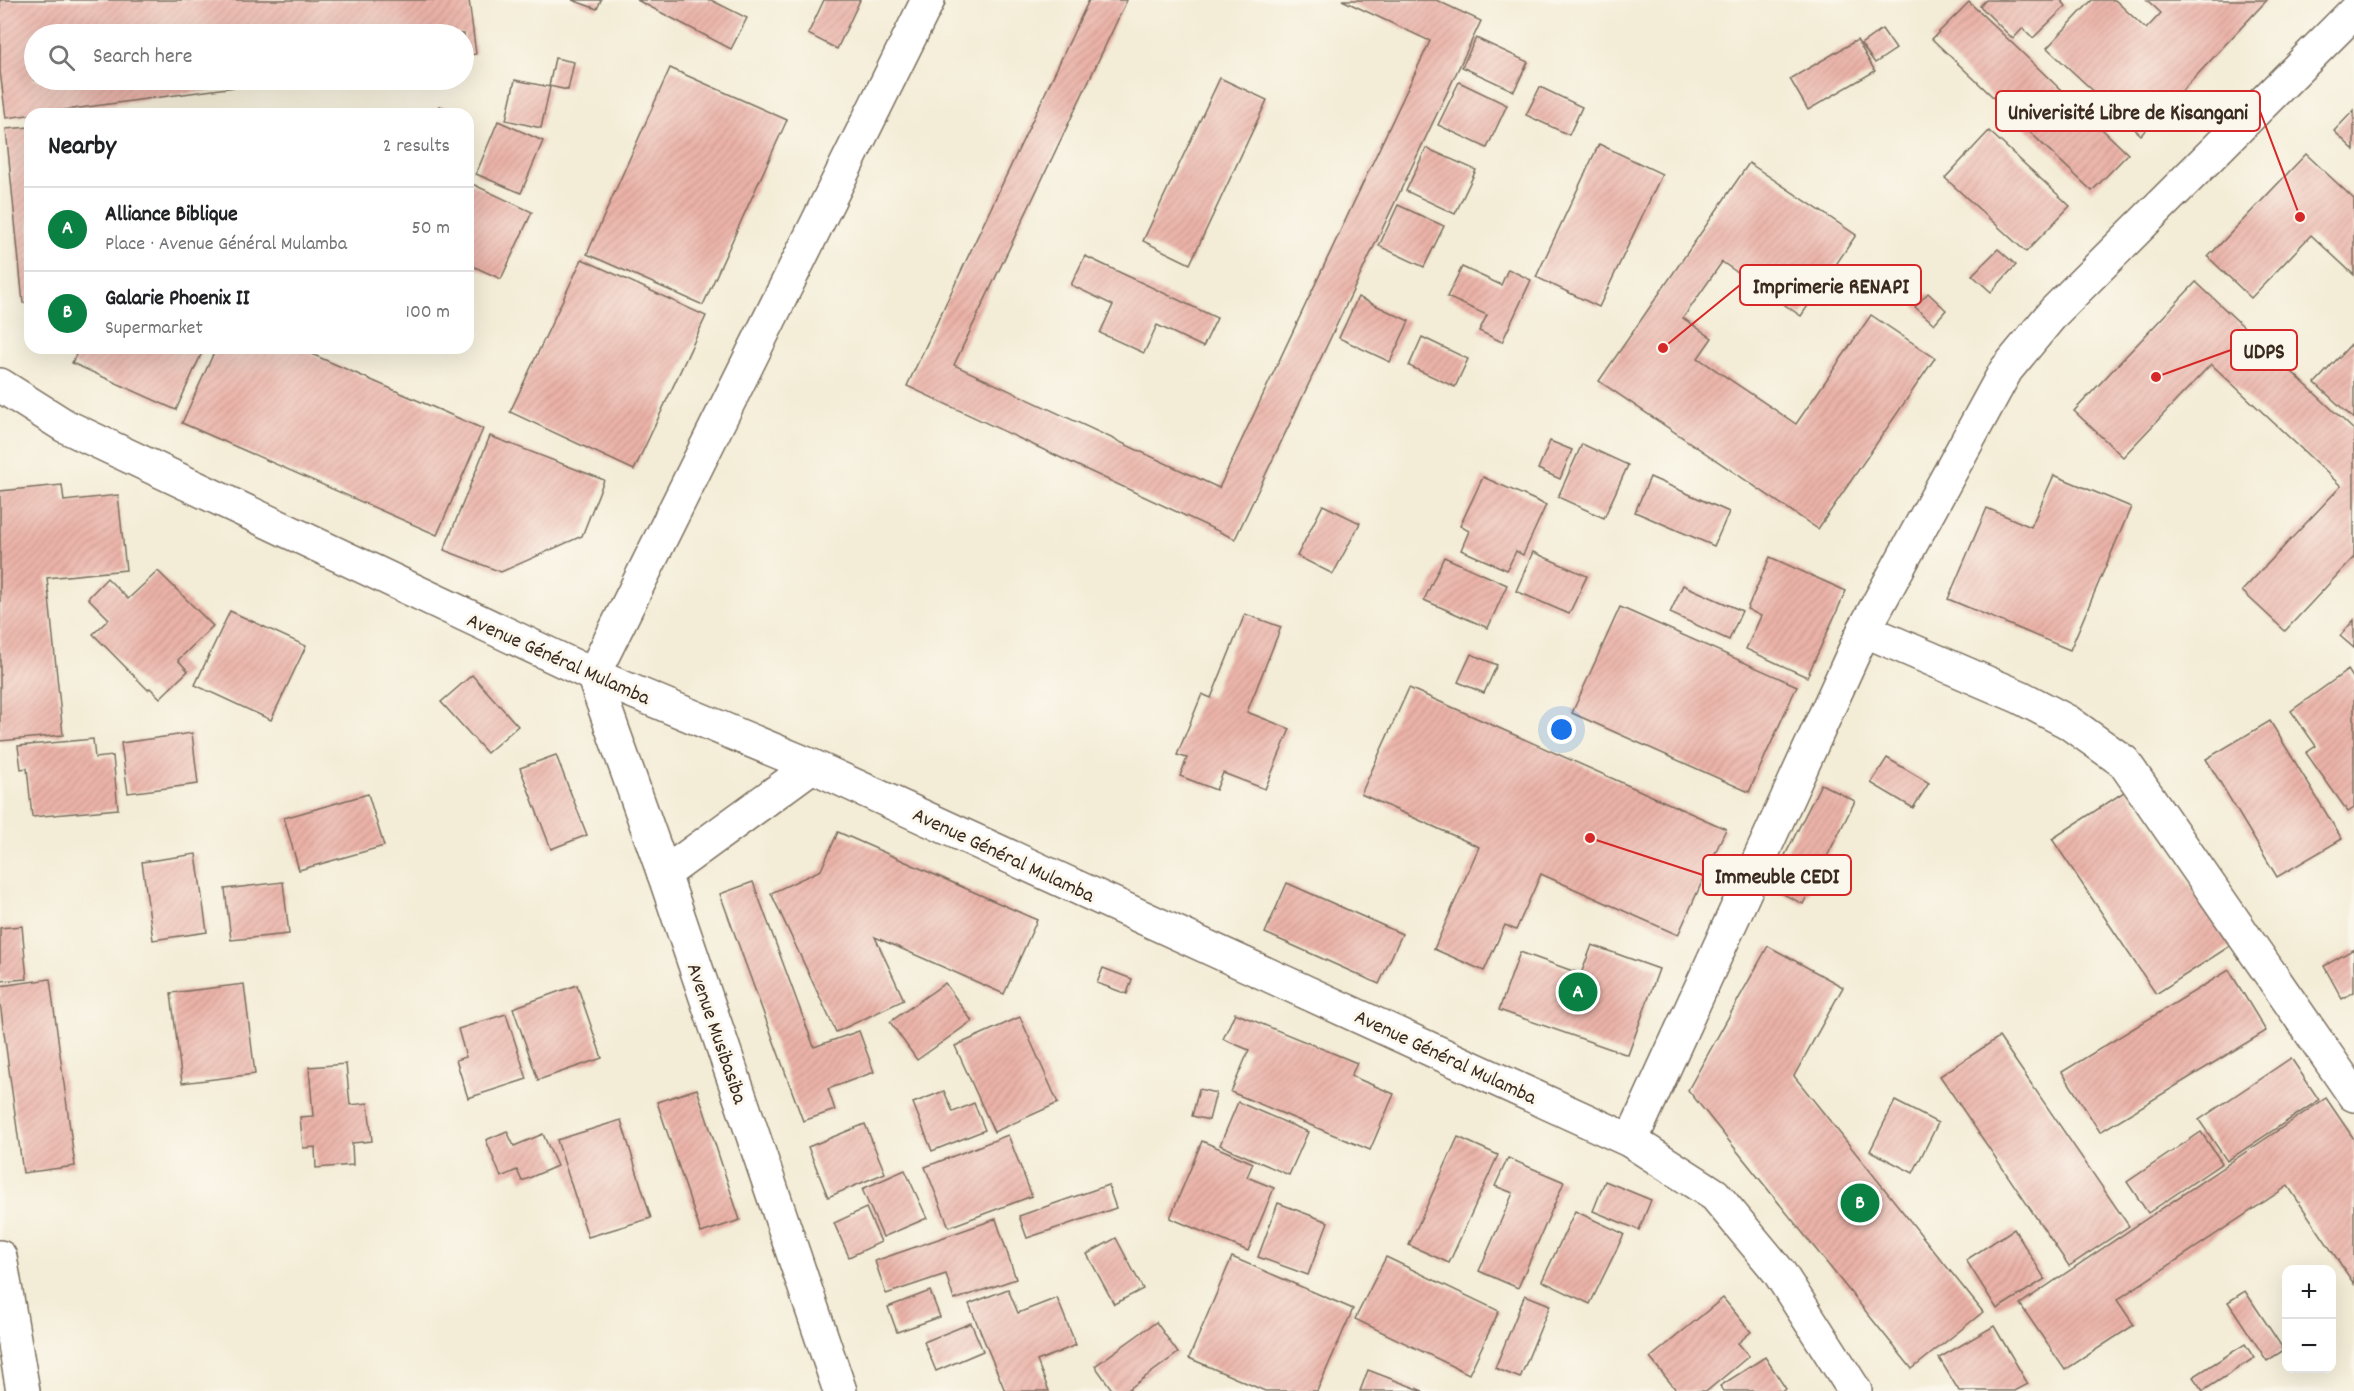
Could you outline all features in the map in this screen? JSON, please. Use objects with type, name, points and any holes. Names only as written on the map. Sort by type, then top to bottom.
[{"type":"street","points":[[593,675],[928,0]]},
{"type":"street","points":[[1631,1141],[1864,630],[2006,370],[2054,312],[2354,12]]},
{"type":"street","points":[[0,385],[65,426]]},
{"type":"street","points":[[0,407],[65,426]]},
{"type":"street","name":"Avenue Général Mulamba","points":[[65,426],[593,675],[812,766],[1631,1141],[1715,1195],[1779,1272],[1855,1391]]},
{"type":"street","points":[[1864,630],[2020,697],[2068,722],[2124,762],[2354,1095]]},
{"type":"street","name":"Avenue Musibasiba","points":[[593,675],[664,874],[840,1391]]},
{"type":"street","points":[[664,874],[812,766]]},
{"type":"street","points":[[0,1257],[23,1391]]},
{"type":"building","points":[[0,0],[469,0],[472,24],[24,24],[24,90],[213,90],[80,108],[24,108],[24,116],[6,118],[0,71]]},
{"type":"building","points":[[572,0],[601,0],[597,9]]},
{"type":"building","points":[[637,0],[711,0],[747,18],[731,49]]},
{"type":"building","points":[[824,0],[860,0],[837,49],[808,34]]},
{"type":"building","points":[[1089,0],[1127,0],[954,365],[1219,488],[1430,41],[1342,0],[1436,0],[1481,21],[1235,539],[907,386]]},
{"type":"building","points":[[1986,0],[2061,0],[2066,6],[2033,38],[2023,28],[2013,39],[1980,6]]},
{"type":"building","points":[[2092,0],[2115,0],[2146,29],[2161,13],[2147,0],[2267,0],[2141,135],[2047,48]]},
{"type":"building","points":[[1969,2],[2128,154],[2092,191],[1932,39]]},
{"type":"building","points":[[1882,29],[1896,49],[1875,63],[1861,44]]},
{"type":"building","points":[[1476,38],[1528,62],[1514,91],[1462,67]]},
{"type":"building","points":[[1857,40],[1875,71],[1808,110],[1790,79]]},
{"type":"building","points":[[555,58],[574,62],[568,90],[549,86]]},
{"type":"building","points":[[670,68],[787,120],[703,305],[587,254]]},
{"type":"building","points":[[1220,78],[1267,100],[1190,264],[1143,241]]},
{"type":"building","points":[[515,80],[550,87],[541,128],[506,120]]},
{"type":"building","points":[[1459,82],[1507,105],[1487,148],[1438,125]]},
{"type":"building","points":[[1540,87],[1582,107],[1569,135],[1526,115]]},
{"type":"building","points":[[2354,110],[2354,150],[2334,131]]},
{"type":"building","points":[[498,121],[543,141],[521,193],[476,174]]},
{"type":"building","points":[[24,128],[23,303],[6,129]]},
{"type":"building","points":[[1989,131],[2070,206],[2026,252],[1945,178]]},
{"type":"building","points":[[1599,144],[1662,174],[1599,307],[1536,277]]},
{"type":"building","points":[[1426,148],[1476,170],[1455,214],[1406,191]]},
{"type":"building","points":[[2306,154],[2354,199],[2354,275],[2311,235],[2251,298],[2208,257]]},
{"type":"building","points":[[1749,163],[1856,235],[1801,316],[1722,262],[1683,318],[1712,338],[1698,358],[1796,424],[1871,315],[1935,358],[1818,529],[1599,381]]},
{"type":"building","points":[[474,185],[532,212],[501,279],[474,267]]},
{"type":"building","points":[[1398,205],[1444,226],[1424,267],[1379,246]]},
{"type":"building","points":[[1998,249],[2016,265],[1991,292],[1972,275]]},
{"type":"building","points":[[1085,256],[1217,318],[1203,347],[1157,325],[1144,353],[1100,333],[1113,305],[1071,285]]},
{"type":"building","points":[[582,259],[706,316],[634,470],[510,412]]},
{"type":"building","points":[[1462,267],[1501,285],[1508,269],[1531,280],[1502,342],[1479,331],[1487,315],[1447,297]]},
{"type":"building","points":[[2196,282],[2354,430],[2354,557],[2285,631],[2242,591],[2341,486],[2211,364],[2123,457],[2074,411]]},
{"type":"building","points":[[1928,293],[1946,310],[1934,324],[1915,307]]},
{"type":"building","points":[[1358,297],[1409,321],[1390,362],[1339,338]]},
{"type":"building","points":[[1422,337],[1468,359],[1455,387],[1409,366]]},
{"type":"building","points":[[2354,341],[2354,419],[2315,383]]},
{"type":"building","points":[[76,354],[201,354],[176,410],[72,363]]},
{"type":"building","points":[[213,354],[312,354],[483,429],[437,535],[182,423]]},
{"type":"building","points":[[490,436],[604,480],[582,536],[501,572],[444,550]]},
{"type":"building","points":[[1550,441],[1572,450],[1560,479],[1538,469]]},
{"type":"building","points":[[1582,444],[1628,465],[1604,518],[1558,497]]},
{"type":"building","points":[[2054,475],[2131,507],[2070,650],[1948,599],[1987,508],[2031,527]]},
{"type":"building","points":[[1483,477],[1546,505],[1523,555],[1516,551],[1507,570],[1461,550],[1469,531],[1460,526]]},
{"type":"building","points":[[1650,477],[1729,512],[1714,546],[1635,512]]},
{"type":"building","points":[[62,485],[64,501],[118,495],[126,570],[47,578],[63,735],[0,741],[0,491]]},
{"type":"building","points":[[1323,505],[1360,523],[1333,574],[1297,556]]},
{"type":"building","points":[[1533,552],[1587,576],[1569,614],[1516,591]]},
{"type":"building","points":[[1444,557],[1507,585],[1488,628],[1424,600]]},
{"type":"building","points":[[1770,557],[1846,591],[1807,677],[1746,649],[1761,616],[1747,609]]},
{"type":"building","points":[[158,571],[213,626],[178,660],[188,671],[160,698],[150,688],[148,690],[93,634],[109,619],[88,598],[107,578],[128,599]]},
{"type":"building","points":[[1683,585],[1742,611],[1729,640],[1670,613]]},
{"type":"building","points":[[1620,607],[1797,686],[1749,792],[1572,713]]},
{"type":"building","points":[[230,611],[306,646],[271,720],[195,685]]},
{"type":"building","points":[[1245,614],[1281,627],[1247,712],[1290,729],[1265,789],[1223,773],[1216,790],[1180,776],[1187,758],[1177,755],[1202,694],[1211,698]]},
{"type":"building","points":[[2354,620],[2354,648],[2340,636]]},
{"type":"building","points":[[1471,654],[1497,665],[1484,693],[1458,682]]},
{"type":"building","points":[[2348,670],[2354,679],[2354,808],[2348,812],[2306,753],[2316,746],[2291,711]]},
{"type":"building","points":[[472,675],[518,726],[487,753],[441,702]]},
{"type":"building","points":[[1409,688],[1726,829],[1678,935],[1541,874],[1516,930],[1505,925],[1484,971],[1434,949],[1479,847],[1361,794]]},
{"type":"building","points":[[2270,721],[2342,839],[2277,877],[2206,759]]},
{"type":"building","points":[[192,733],[198,784],[128,793],[121,743]]},
{"type":"building","points":[[93,739],[95,758],[113,756],[118,809],[32,817],[27,768],[21,769],[18,746]]},
{"type":"building","points":[[556,755],[587,835],[551,849],[520,768]]},
{"type":"building","points":[[1887,758],[1929,783],[1913,808],[1871,783]]},
{"type":"building","points":[[1821,784],[1855,801],[1803,904],[1769,887]]},
{"type":"building","points":[[2127,790],[2230,946],[2156,994],[2052,839]]},
{"type":"building","points":[[368,794],[384,846],[299,870],[284,818]]},
{"type":"building","points":[[838,832],[1037,920],[1004,994],[875,937],[904,1000],[836,1032],[771,893],[821,870]]},
{"type":"building","points":[[196,854],[207,932],[153,940],[142,862]]},
{"type":"building","points":[[283,882],[289,934],[231,940],[225,889]]},
{"type":"building","points":[[753,882],[814,1047],[859,1031],[874,1072],[828,1089],[835,1110],[803,1121],[720,894]]},
{"type":"building","points":[[1287,883],[1402,934],[1379,984],[1265,933]]},
{"type":"building","points":[[22,926],[27,979],[0,981],[0,928]]},
{"type":"building","points":[[1592,945],[1659,969],[1628,1055],[1499,1010],[1520,952],[1581,974]]},
{"type":"building","points":[[1768,946],[1843,987],[1794,1076],[1983,1312],[1912,1369],[1688,1090]]},
{"type":"building","points":[[2354,949],[2354,992],[2342,999],[2324,966]]},
{"type":"building","points":[[1103,968],[1132,979],[1127,994],[1097,983]]},
{"type":"building","points":[[2229,970],[2266,1031],[2100,1132],[2062,1072]]},
{"type":"building","points":[[50,979],[75,1166],[23,1173],[0,1003],[0,986]]},
{"type":"building","points":[[945,983],[972,1021],[917,1060],[890,1022]]},
{"type":"building","points":[[244,984],[255,1074],[182,1083],[171,993]]},
{"type":"building","points":[[577,985],[602,1058],[538,1080],[513,1008]]},
{"type":"building","points":[[1235,1013],[1357,1063],[1351,1076],[1394,1094],[1370,1150],[1231,1092],[1249,1050],[1223,1039]]},
{"type":"building","points":[[506,1014],[527,1079],[468,1098],[456,1060],[466,1057],[458,1029]]},
{"type":"building","points":[[1020,1017],[1058,1103],[994,1132],[955,1046]]},
{"type":"building","points":[[1999,1037],[2129,1226],[2069,1266],[1940,1076]]},
{"type":"building","points":[[2291,1058],[2319,1100],[2227,1161],[2199,1120]]},
{"type":"building","points":[[346,1064],[350,1105],[368,1103],[372,1141],[352,1143],[353,1165],[316,1168],[315,1147],[303,1148],[300,1117],[313,1116],[309,1067]]},
{"type":"building","points":[[697,1089],[740,1220],[701,1233],[657,1102]]},
{"type":"building","points":[[1199,1089],[1216,1093],[1209,1120],[1192,1116]]},
{"type":"building","points":[[944,1091],[953,1112],[974,1103],[985,1130],[932,1151],[913,1103]]},
{"type":"building","points":[[2326,1098],[2354,1139],[2354,1284],[2288,1186],[2117,1300],[2134,1325],[2065,1370],[2020,1304]]},
{"type":"building","points":[[1895,1101],[1938,1123],[1913,1173],[1870,1151]]},
{"type":"building","points":[[1238,1102],[1308,1132],[1289,1175],[1220,1145]]},
{"type":"building","points":[[621,1120],[651,1218],[588,1237],[557,1140]]},
{"type":"building","points":[[865,1124],[885,1173],[828,1197],[808,1147]]},
{"type":"building","points":[[507,1131],[514,1146],[543,1134],[557,1166],[522,1181],[517,1170],[501,1177],[486,1140]]},
{"type":"building","points":[[2201,1132],[2222,1163],[2148,1213],[2127,1182]]},
{"type":"building","points":[[1008,1135],[1032,1196],[949,1227],[925,1167]]},
{"type":"building","points":[[1458,1137],[1498,1155],[1449,1263],[1409,1245]]},
{"type":"building","points":[[1202,1141],[1253,1163],[1247,1177],[1274,1188],[1248,1251],[1170,1218]]},
{"type":"building","points":[[1508,1158],[1564,1182],[1518,1288],[1479,1271],[1513,1193],[1495,1186]]},
{"type":"building","points":[[905,1170],[927,1218],[883,1237],[862,1189]]},
{"type":"building","points":[[1605,1181],[1651,1200],[1639,1230],[1593,1211]]},
{"type":"building","points":[[1108,1185],[1116,1208],[1027,1238],[1019,1216]]},
{"type":"building","points":[[1278,1203],[1328,1222],[1308,1275],[1258,1257]]},
{"type":"building","points":[[866,1208],[881,1242],[849,1257],[834,1223]]},
{"type":"building","points":[[1575,1211],[1624,1234],[1590,1304],[1542,1281]]},
{"type":"building","points":[[996,1219],[1016,1279],[954,1300],[946,1274],[886,1294],[875,1261]]},
{"type":"building","points":[[2014,1229],[2045,1279],[1997,1309],[1966,1260]]},
{"type":"building","points":[[1116,1238],[1143,1289],[1114,1304],[1087,1254]]},
{"type":"building","points":[[1232,1257],[1353,1309],[1317,1391],[1265,1391],[1189,1358]]},
{"type":"building","points":[[1386,1257],[1499,1311],[1469,1374],[1355,1319]]},
{"type":"building","points":[[1008,1289],[1018,1313],[1057,1298],[1076,1345],[1037,1361],[1049,1391],[1005,1391],[969,1304]]},
{"type":"building","points":[[930,1291],[940,1317],[897,1332],[888,1307]]},
{"type":"building","points":[[2245,1291],[2282,1347],[2282,1351],[2267,1361],[2228,1302]]},
{"type":"building","points":[[1525,1295],[1550,1305],[1520,1378],[1495,1368]]},
{"type":"building","points":[[1723,1298],[1751,1332],[1738,1343],[1749,1356],[1707,1391],[1677,1391],[1650,1358]]},
{"type":"building","points":[[1156,1322],[1178,1353],[1126,1391],[1113,1391],[1095,1366]]},
{"type":"building","points":[[971,1323],[983,1351],[936,1371],[924,1342]]},
{"type":"building","points":[[1994,1326],[2028,1384],[2015,1391],[1959,1391],[1939,1358]]},
{"type":"building","points":[[2245,1344],[2254,1358],[2203,1391],[2193,1377]]},
{"type":"building","points":[[1765,1357],[1786,1389],[1783,1391],[1723,1391],[1720,1386]]},
{"type":"building","points":[[1368,1370],[1423,1391],[1360,1391]]},
{"type":"place","name":"Univerisité Libre de Kisangani","points":[[2300,217]]},
{"type":"place","name":"Imprimerie RENAPI","points":[[1663,348]]},
{"type":"place","name":"UDPS","points":[[2156,377]]},
{"type":"place","name":"Immeuble CEDI","points":[[1590,838]]},
{"type":"place","name":"Alliance Biblique","points":[[1578,992]]},
{"type":"place","name":"Galarie Phoenix II","points":[[1860,1203]]}]
